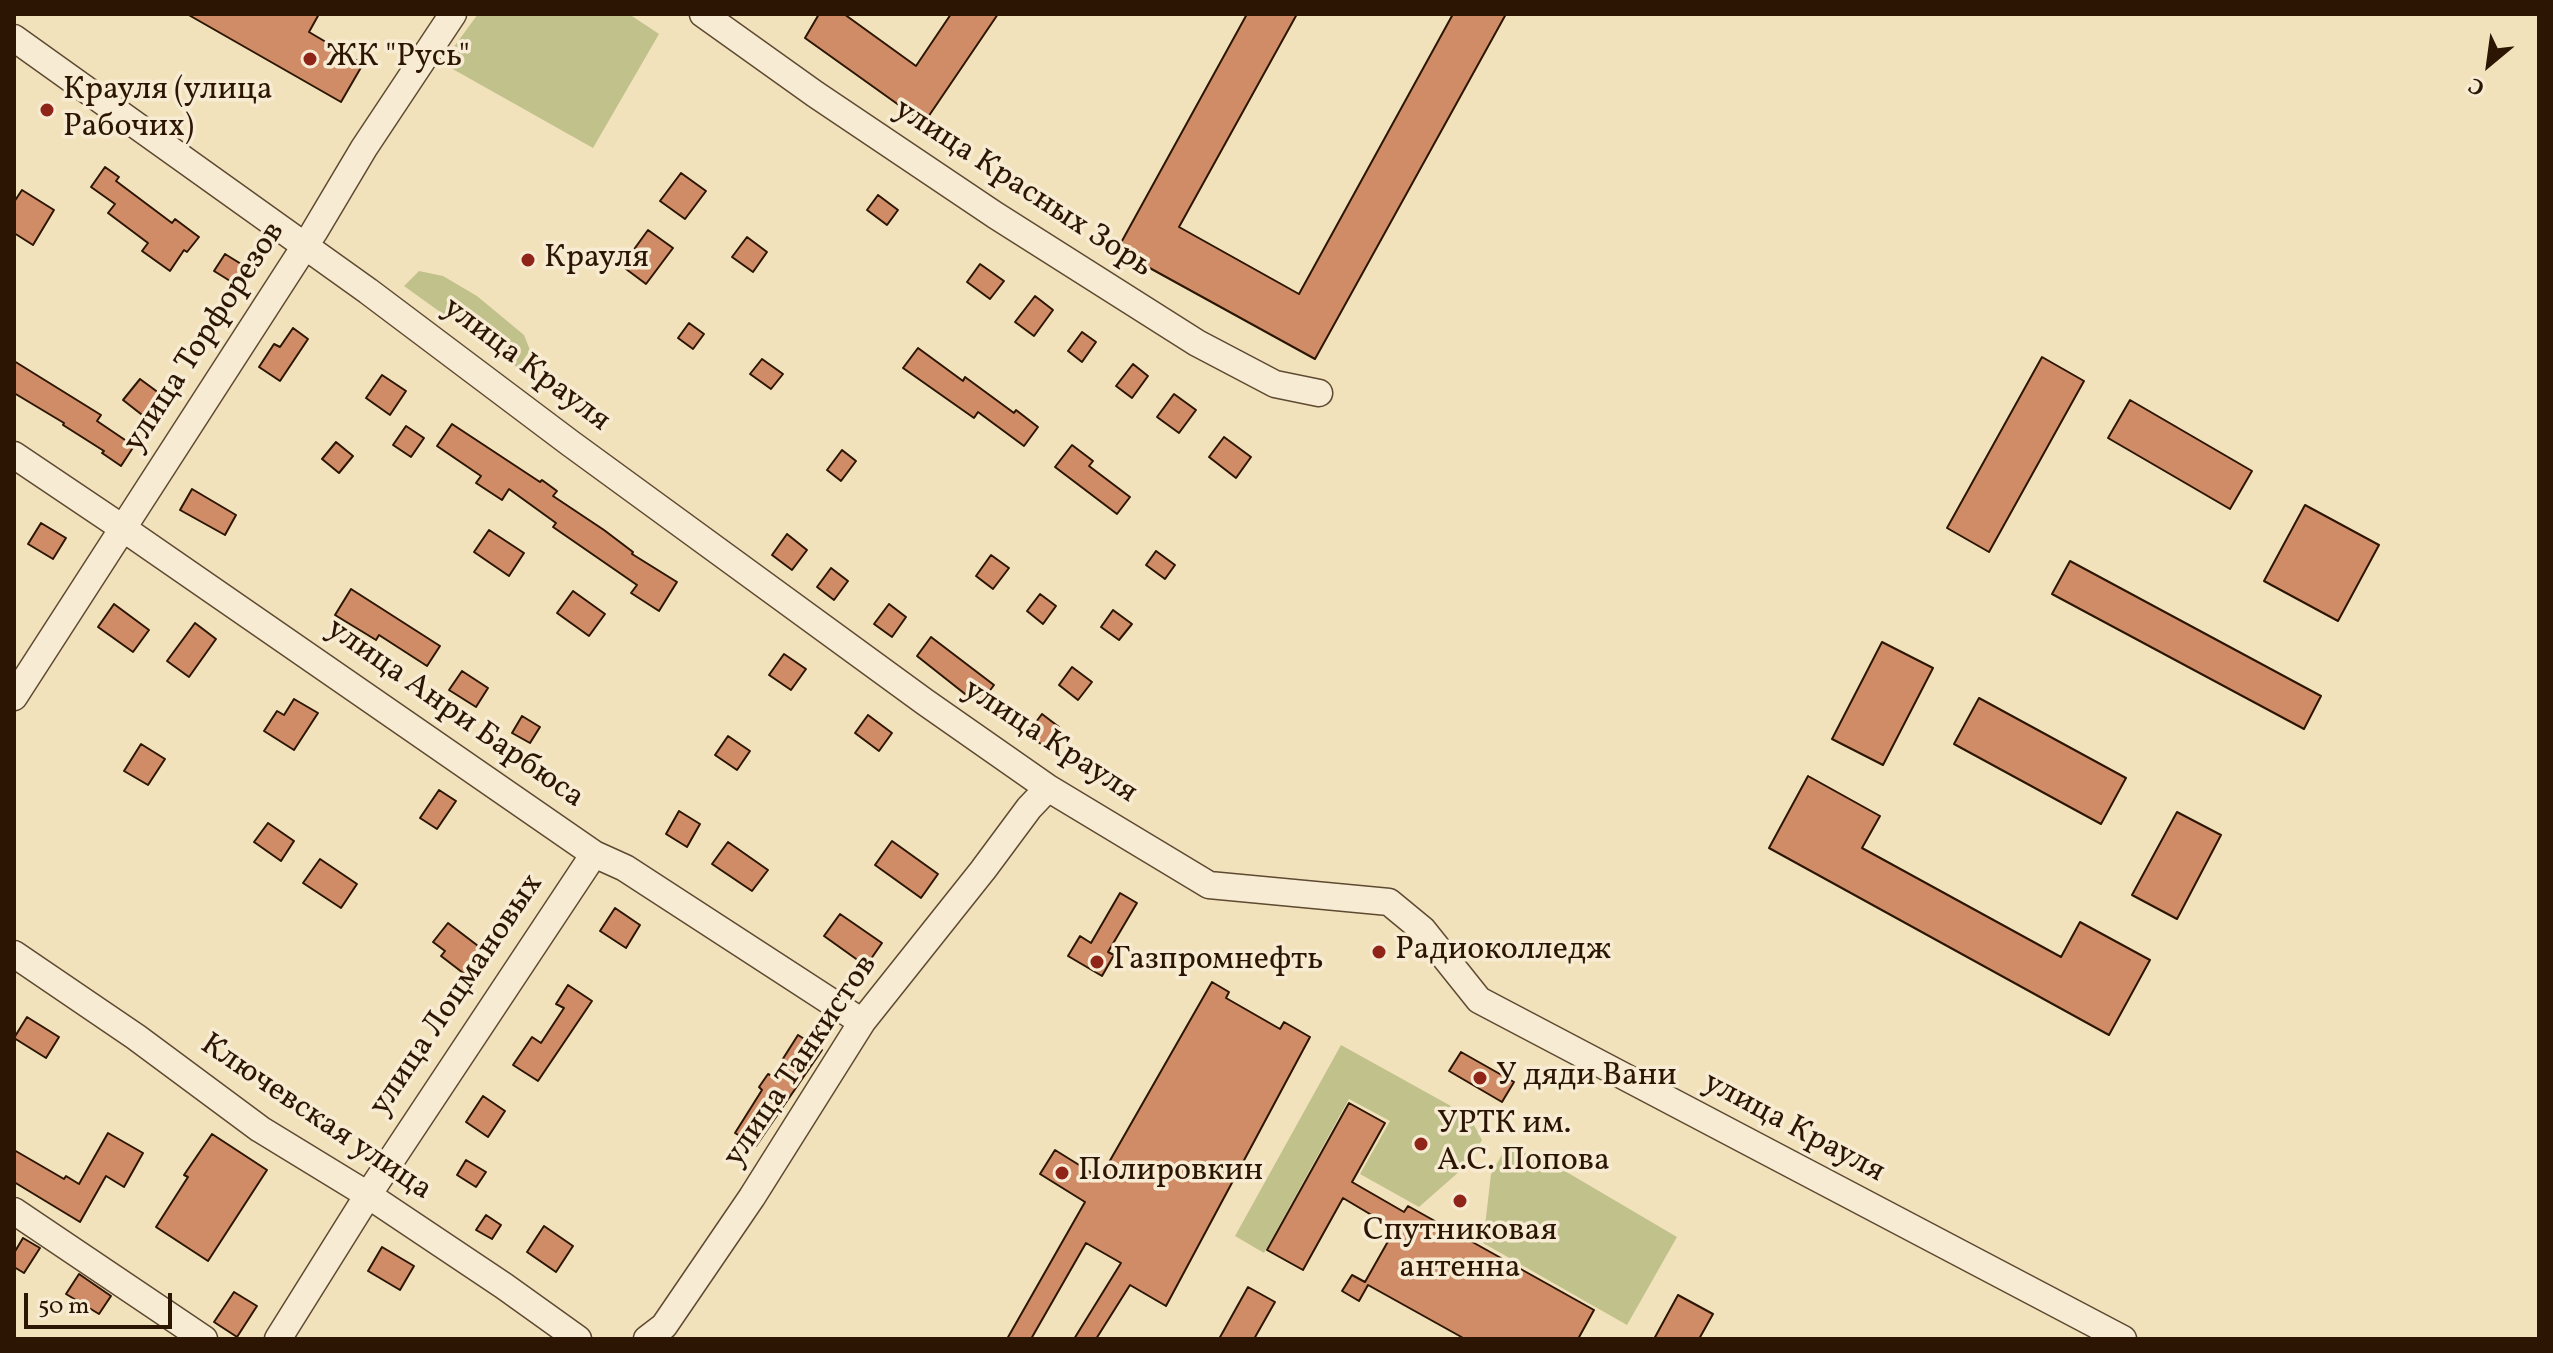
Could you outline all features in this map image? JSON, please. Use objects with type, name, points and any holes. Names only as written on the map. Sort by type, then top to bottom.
[{"type":"street","name":"улица Торфорезов","points":[[14,697],[305,246],[364,148],[453,14]]},
{"type":"street","name":"улица Красных Зорь","points":[[703,14],[995,215],[1197,343],[1275,384],[1319,393]]},
{"type":"street","name":"улица Крауля","points":[[14,38],[305,246],[770,589],[1048,788],[1209,885],[1389,902],[1423,930],[1479,1000],[2123,1339]]},
{"type":"street","name":"улица Анри Барбюса","points":[[14,455],[594,854],[625,868],[862,1022]]},
{"type":"street","name":"улица Танкистов","points":[[666,1335],[862,1022],[1029,808],[1048,788]]},
{"type":"street","name":"улица Лоцмановых","points":[[278,1339],[368,1195],[594,854]]},
{"type":"street","name":"Ключевская улица","points":[[14,954],[136,1037],[260,1129],[368,1195],[578,1339]]},
{"type":"street","points":[[14,1211],[204,1339]]},
{"type":"green space","points":[[478,14],[629,14],[659,34],[593,148],[442,63]]},
{"type":"green space","points":[[419,271],[443,276],[477,296],[524,335],[530,350],[518,368],[404,286]]},
{"type":"green space","points":[[1341,1045],[1469,1116],[1482,1140],[1469,1163],[1419,1207],[1360,1174],[1390,1121],[1349,1099],[1264,1253],[1235,1236]]},
{"type":"green space","points":[[1504,1151],[1536,1154],[1677,1237],[1627,1325],[1483,1243],[1491,1174]]},
{"type":"building","name":"ЖК \"Русь\"","points":[[187,14],[319,14],[309,32],[363,64],[341,102]]},
{"type":"building","points":[[819,14],[844,14],[916,66],[951,14],[998,14],[924,123],[805,38]]},
{"type":"building","points":[[1247,14],[1297,14],[1179,227],[1299,294],[1453,14],[1506,14],[1315,359],[1117,250]]},
{"type":"building","points":[[105,167],[119,177],[116,181],[172,223],[175,219],[199,237],[187,252],[184,250],[170,271],[142,251],[148,243],[108,213],[115,204],[91,187]]},
{"type":"building","points":[[681,173],[706,191],[685,219],[660,201]]},
{"type":"building","points":[[22,190],[54,210],[33,245],[14,233],[14,202]]},
{"type":"building","points":[[878,195],[898,210],[887,225],[867,210]]},
{"type":"building","points":[[648,230],[673,248],[646,284],[622,266]]},
{"type":"building","points":[[747,237],[767,252],[753,272],[732,257]]},
{"type":"building","points":[[225,254],[246,267],[235,284],[214,271]]},
{"type":"building","points":[[980,264],[1004,281],[990,299],[967,282]]},
{"type":"building","points":[[1035,296],[1053,310],[1034,336],[1015,322]]},
{"type":"building","points":[[689,323],[704,334],[693,349],[678,338]]},
{"type":"building","points":[[293,328],[308,339],[280,381],[259,367],[274,344],[280,347]]},
{"type":"building","points":[[1082,332],[1096,342],[1082,362],[1068,351]]},
{"type":"building","points":[[918,348],[963,381],[965,377],[1038,427],[1024,446],[978,412],[974,418],[903,368]]},
{"type":"building","points":[[2042,357],[2084,381],[1989,552],[1947,528]]},
{"type":"building","points":[[762,359],[783,374],[771,389],[750,374]]},
{"type":"building","points":[[14,361],[101,415],[97,421],[134,446],[121,466],[64,423],[14,393]]},
{"type":"building","points":[[1133,364],[1148,376],[1132,398],[1116,386]]},
{"type":"building","points":[[382,375],[406,391],[390,415],[366,398]]},
{"type":"building","points":[[140,379],[163,396],[146,418],[123,400]]},
{"type":"building","points":[[1174,394],[1196,410],[1179,433],[1157,417]]},
{"type":"building","points":[[2130,400],[2252,471],[2230,509],[2108,438]]},
{"type":"building","points":[[452,424],[540,482],[542,480],[557,491],[553,496],[604,530],[632,554],[677,582],[659,611],[631,593],[637,585],[553,527],[556,523],[509,489],[502,500],[476,483],[481,476],[437,446]]},
{"type":"building","points":[[406,426],[424,438],[411,457],[393,445]]},
{"type":"building","points":[[1224,437],[1251,457],[1236,478],[1209,457]]},
{"type":"building","points":[[336,442],[353,456],[339,473],[322,459]]},
{"type":"building","points":[[1072,445],[1093,461],[1089,466],[1130,497],[1117,514],[1055,467]]},
{"type":"building","points":[[842,450],[856,461],[841,481],[827,470]]},
{"type":"building","points":[[192,489],[236,515],[225,535],[180,510]]},
{"type":"building","points":[[2305,505],[2379,545],[2338,621],[2264,581]]},
{"type":"building","points":[[41,523],[66,538],[53,559],[28,544]]},
{"type":"building","points":[[489,530],[524,553],[509,576],[474,552]]},
{"type":"building","points":[[787,534],[807,550],[792,570],[772,555]]},
{"type":"building","points":[[1156,551],[1175,565],[1165,579],[1146,565]]},
{"type":"building","points":[[991,555],[1009,568],[993,589],[976,576]]},
{"type":"building","points":[[2070,561],[2321,696],[2304,729],[2052,594]]},
{"type":"building","points":[[831,568],[848,581],[834,600],[817,587]]},
{"type":"building","points":[[351,589],[440,646],[427,666],[379,635],[376,640],[335,615]]},
{"type":"building","points":[[573,591],[605,614],[589,636],[557,613]]},
{"type":"building","points":[[1040,594],[1056,606],[1043,624],[1027,611]]},
{"type":"building","points":[[114,604],[149,630],[133,652],[98,627]]},
{"type":"building","points":[[889,604],[906,617],[892,637],[874,624]]},
{"type":"building","points":[[1113,610],[1132,624],[1119,640],[1101,627]]},
{"type":"building","points":[[195,623],[216,639],[189,677],[167,661]]},
{"type":"building","points":[[931,637],[994,685],[979,705],[917,656]]},
{"type":"building","points":[[1882,642],[1933,668],[1883,765],[1832,739]]},
{"type":"building","points":[[784,654],[806,669],[791,690],[769,675]]},
{"type":"building","points":[[1072,667],[1092,682],[1078,700],[1059,685]]},
{"type":"building","points":[[462,671],[488,688],[476,707],[449,690]]},
{"type":"building","points":[[1979,698],[2126,778],[2101,824],[1954,744]]},
{"type":"building","points":[[294,699],[318,713],[294,750],[264,731],[277,711],[284,715]]},
{"type":"building","points":[[1042,714],[1059,727],[1045,747],[1027,734]]},
{"type":"building","points":[[868,715],[892,733],[879,751],[855,733]]},
{"type":"building","points":[[522,716],[540,727],[530,743],[512,733]]},
{"type":"building","points":[[728,736],[750,751],[737,770],[715,755]]},
{"type":"building","points":[[141,744],[165,759],[148,785],[124,771]]},
{"type":"building","points":[[1808,776],[1880,816],[1862,848],[2061,957],[2080,922],[2150,960],[2109,1035],[1769,848]]},
{"type":"building","points":[[439,790],[456,801],[437,829],[420,818]]},
{"type":"building","points":[[679,811],[700,824],[687,847],[666,834]]},
{"type":"building","points":[[2177,812],[2221,835],[2177,919],[2132,895]]},
{"type":"building","points":[[268,823],[294,841],[281,861],[254,842]]},
{"type":"building","points":[[892,841],[938,874],[921,898],[875,865]]},
{"type":"building","points":[[728,842],[768,870],[752,891],[712,864]]},
{"type":"building","points":[[320,859],[357,884],[341,908],[303,883]]},
{"type":"building","points":[[1120,893],[1137,903],[1108,952],[1114,955],[1102,976],[1068,956],[1080,936],[1091,943]]},
{"type":"building","points":[[615,908],[640,925],[626,948],[600,931]]},
{"type":"building","points":[[840,914],[882,943],[866,966],[824,936]]},
{"type":"building","points":[[448,923],[486,952],[467,976],[441,956],[445,951],[433,942]]},
{"type":"building","points":[[1212,982],[1229,992],[1226,998],[1280,1029],[1284,1022],[1310,1037],[1166,1306],[1130,1285],[1096,1339],[1074,1339],[1121,1263],[1086,1243],[1031,1339],[1007,1339],[1085,1202],[1040,1174],[1055,1150],[1100,1178]]},
{"type":"building","points":[[568,985],[592,1001],[538,1081],[513,1065],[532,1037],[541,1043],[564,1008],[556,1004]]},
{"type":"building","points":[[27,1017],[59,1037],[46,1058],[14,1038]]},
{"type":"building","points":[[798,1035],[822,1050],[756,1146],[735,1133],[762,1090],[759,1087],[768,1074],[772,1076]]},
{"type":"building","points":[[1461,1052],[1514,1082],[1502,1102],[1449,1071]]},
{"type":"building","points":[[483,1096],[505,1111],[488,1137],[466,1122]]},
{"type":"building","points":[[1349,1103],[1385,1123],[1352,1182],[1404,1212],[1408,1206],[1594,1310],[1578,1339],[1465,1339],[1368,1285],[1359,1301],[1342,1291],[1352,1275],[1365,1282],[1395,1229],[1343,1198],[1303,1270],[1267,1250]]},
{"type":"building","points":[[108,1133],[143,1153],[124,1187],[106,1176],[80,1222],[14,1182],[14,1150],[64,1179],[66,1176],[79,1184]]},
{"type":"building","points":[[212,1134],[267,1170],[208,1261],[156,1227],[188,1177],[184,1175]]},
{"type":"building","points":[[466,1160],[486,1172],[476,1187],[457,1175]]},
{"type":"building","points":[[486,1215],[501,1225],[492,1239],[476,1230]]},
{"type":"building","points":[[544,1226],[573,1246],[556,1272],[527,1252]]},
{"type":"building","points":[[23,1238],[40,1248],[24,1273],[14,1267],[14,1253]]},
{"type":"building","points":[[382,1247],[414,1266],[400,1290],[368,1271]]},
{"type":"building","points":[[79,1274],[111,1296],[99,1314],[66,1294]]},
{"type":"building","points":[[1248,1287],[1275,1302],[1254,1339],[1219,1339]]},
{"type":"building","points":[[234,1292],[257,1306],[237,1337],[214,1322]]},
{"type":"building","points":[[1678,1295],[1713,1314],[1699,1339],[1654,1339]]},
{"type":"place","name":"ЖК \"Русь\"","points":[[310,59]]},
{"type":"place","name":"Крауля (улица Рабочих)","points":[[47,110]]},
{"type":"place","name":"Крауля","points":[[528,260]]},
{"type":"place","name":"Радиоколледж","points":[[1379,952]]},
{"type":"place","name":"Газпромнефть","points":[[1097,962]]},
{"type":"place","name":"У дяди Вани","points":[[1480,1078]]},
{"type":"place","name":"УРТК им. А.С. Попова","points":[[1421,1144]]},
{"type":"place","name":"Полировкин","points":[[1062,1173]]},
{"type":"place","name":"Спутниковая антенна","points":[[1460,1201]]}]
